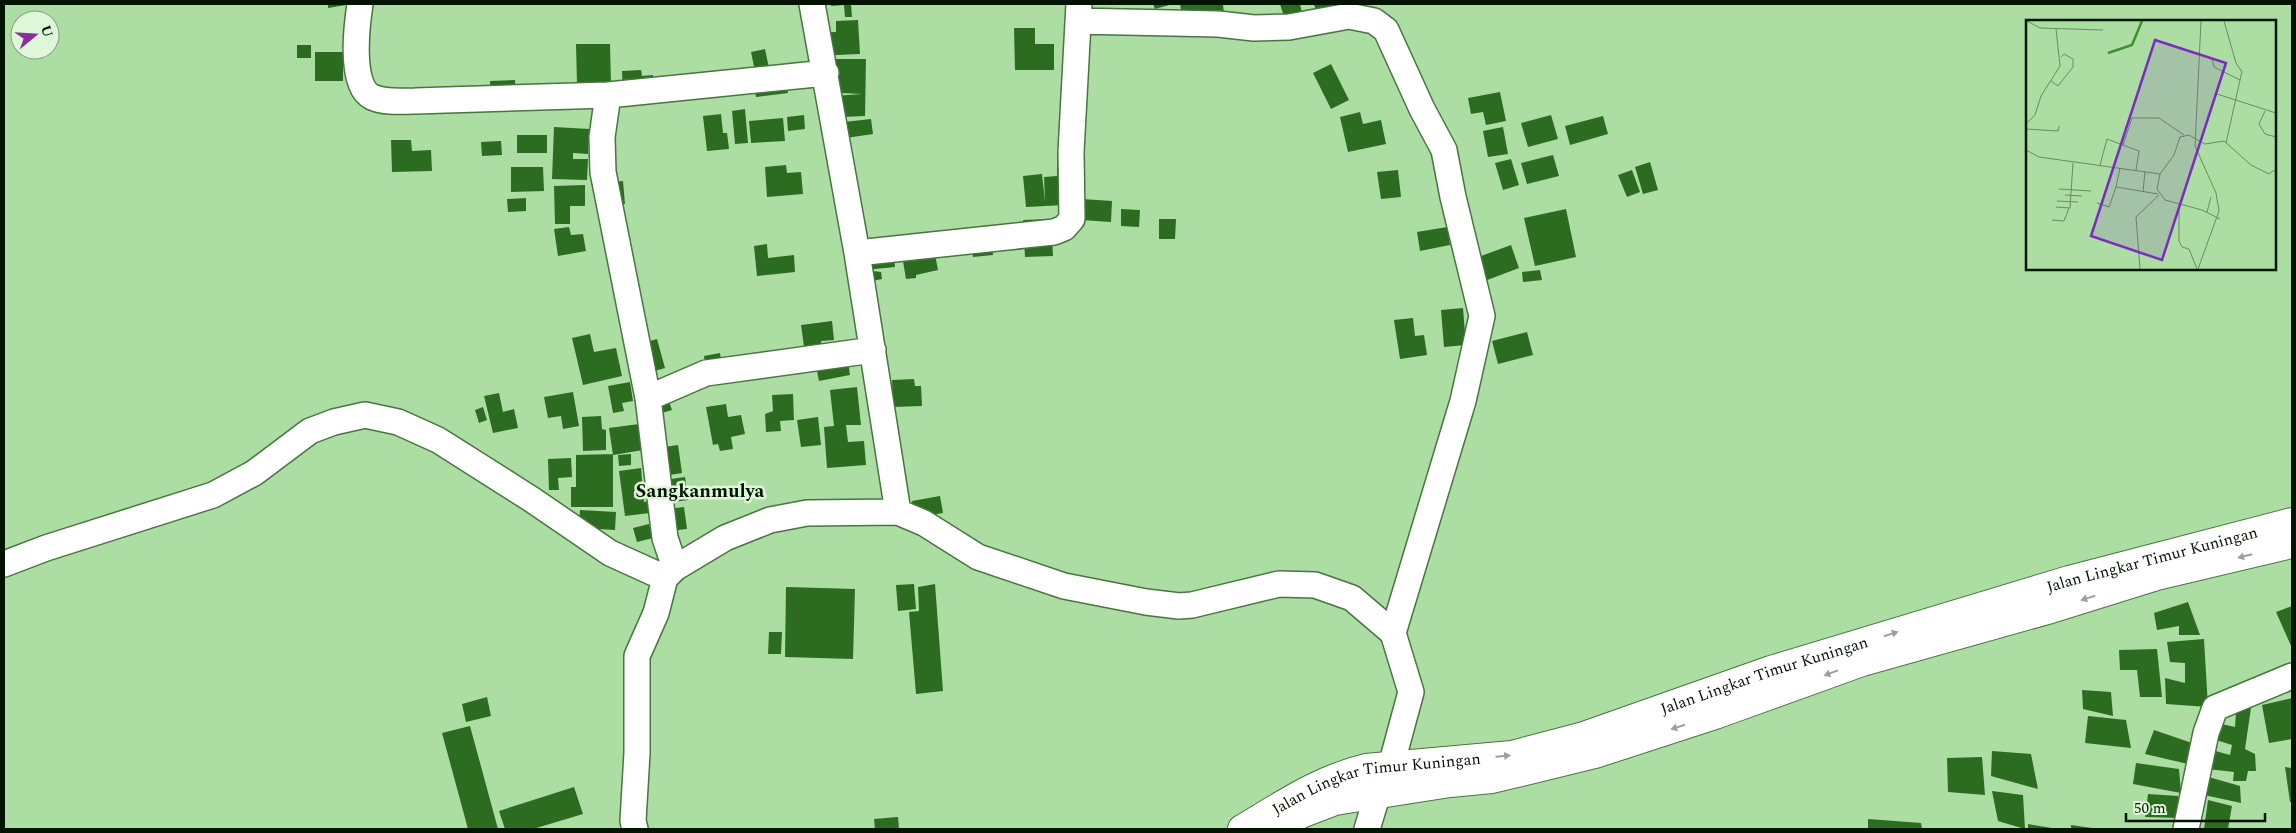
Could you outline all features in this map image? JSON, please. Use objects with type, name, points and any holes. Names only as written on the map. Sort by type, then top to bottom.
[{"type":"main road","name":"Jalan Lingkar Timur Kuningan","points":[[1242,829],[1308,789],[1344,774],[1366,768],[1512,755],[1584,736],[1771,670],[2059,583],[2292,522]]},
{"type":"main road","name":"Jalan Lingkar Timur Kuningan","points":[[1274,829],[1301,814],[1335,801],[1450,782],[1492,780],[1595,754],[1715,715],[1871,659],[2051,609],[2157,576],[2292,544]]},
{"type":"street","points":[[360,4],[356,31],[356,58],[365,90],[372,97],[386,101],[608,95],[826,73]]},
{"type":"street","points":[[812,4],[857,252],[898,512]]},
{"type":"street","points":[[857,252],[1054,232],[1064,228],[1072,219],[1072,152],[1078,13],[1254,28],[1289,26],[1349,16],[1374,21],[1386,30],[1422,109],[1444,150],[1453,197],[1482,316],[1463,401],[1393,634]]},
{"type":"street","points":[[608,95],[602,137],[603,172],[648,398],[670,573],[656,613],[637,656],[636,753],[627,827]]},
{"type":"street","points":[[648,398],[706,373],[873,350]]},
{"type":"street","points":[[4,564],[46,548],[213,495],[254,473],[310,431],[334,422],[366,415],[398,422],[438,440],[531,499],[610,553],[670,573]]},
{"type":"street","points":[[670,573],[724,538],[770,520],[807,513],[898,512],[924,522],[978,557],[1064,586],[1178,606],[1192,606],[1279,584],[1315,585],[1352,598],[1393,634],[1411,692],[1391,766],[1378,794],[1367,829]]},
{"type":"street","points":[[2186,829],[2206,733],[2215,708],[2292,676]]},
{"type":"building","points":[[328,4],[346,4],[346,5],[328,8]]},
{"type":"building","points":[[831,4],[851,4],[852,17],[845,17],[844,5],[831,6]]},
{"type":"building","points":[[1153,4],[1173,4],[1155,9]]},
{"type":"building","points":[[1180,4],[1223,4],[1224,14],[1183,20]]},
{"type":"building","points":[[1280,4],[1300,4],[1302,13],[1285,20]]},
{"type":"building","points":[[1314,4],[1340,4],[1342,12],[1318,18]]},
{"type":"building","points":[[858,20],[860,54],[814,56],[813,33],[836,32],[836,21]]},
{"type":"building","points":[[1014,28],[1035,28],[1035,44],[1054,44],[1054,70],[1015,70]]},
{"type":"building","points":[[576,44],[610,44],[611,84],[577,84]]},
{"type":"building","points":[[297,45],[311,45],[311,58],[297,58]]},
{"type":"building","points":[[765,49],[770,73],[756,76],[751,52]]},
{"type":"building","points":[[315,52],[343,52],[343,81],[315,81]]},
{"type":"building","points":[[819,59],[866,59],[865,116],[842,117],[833,96],[862,94],[819,92]]},
{"type":"building","points":[[1331,64],[1349,100],[1331,109],[1313,73]]},
{"type":"building","points":[[641,70],[642,76],[653,75],[654,89],[623,91],[622,71]]},
{"type":"building","points":[[515,80],[516,94],[491,96],[490,81]]},
{"type":"building","points":[[786,80],[788,93],[756,97],[754,85]]},
{"type":"building","points":[[1500,92],[1506,121],[1486,125],[1483,112],[1471,114],[1468,98]]},
{"type":"building","points":[[745,109],[748,143],[735,144],[732,111]]},
{"type":"building","points":[[1360,112],[1363,124],[1381,120],[1386,144],[1348,152],[1340,117]]},
{"type":"building","points":[[721,114],[723,133],[727,133],[729,149],[707,151],[703,116]]},
{"type":"building","points":[[804,115],[805,129],[788,131],[787,117]]},
{"type":"building","points":[[1551,115],[1558,139],[1528,147],[1521,123]]},
{"type":"building","points":[[1603,116],[1608,134],[1570,145],[1565,126]]},
{"type":"building","points":[[783,118],[785,141],[751,143],[749,121]]},
{"type":"building","points":[[871,119],[873,134],[846,138],[844,122]]},
{"type":"building","points":[[554,127],[589,129],[588,154],[573,153],[573,159],[588,159],[587,180],[552,179]]},
{"type":"building","points":[[1503,127],[1508,154],[1488,157],[1483,131]]},
{"type":"building","points":[[517,135],[547,135],[547,153],[517,153]]},
{"type":"building","points":[[391,140],[411,140],[412,151],[431,150],[432,171],[392,172]]},
{"type":"building","points":[[501,141],[502,155],[482,156],[481,142]]},
{"type":"building","points":[[1057,151],[1065,151],[1065,205],[1026,207],[1023,176],[1042,174],[1045,202],[1044,177],[1057,176]]},
{"type":"building","points":[[1553,155],[1559,176],[1527,184],[1521,163]]},
{"type":"building","points":[[1511,159],[1519,185],[1503,190],[1495,163]]},
{"type":"building","points":[[1650,162],[1658,190],[1643,194],[1635,167]]},
{"type":"building","points":[[786,165],[787,173],[801,172],[803,194],[767,197],[765,167]]},
{"type":"building","points":[[511,167],[543,167],[544,191],[511,192]]},
{"type":"building","points":[[1398,170],[1401,197],[1381,199],[1377,172]]},
{"type":"building","points":[[1632,170],[1640,192],[1627,197],[1618,175]]},
{"type":"building","points":[[623,181],[625,204],[611,205],[609,182]]},
{"type":"building","points":[[585,185],[585,206],[570,206],[570,224],[555,224],[554,186]]},
{"type":"building","points":[[526,198],[526,211],[508,212],[507,199]]},
{"type":"building","points":[[1082,199],[1112,201],[1111,222],[1081,220]]},
{"type":"building","points":[[1121,209],[1140,210],[1139,227],[1121,226]]},
{"type":"building","points":[[1566,209],[1576,257],[1535,266],[1524,218]]},
{"type":"building","points":[[1051,219],[1053,256],[1025,257],[1023,220]]},
{"type":"building","points":[[1159,219],[1176,219],[1175,239],[1159,239]]},
{"type":"building","points":[[990,225],[993,255],[973,257],[969,228]]},
{"type":"building","points":[[569,227],[571,235],[583,234],[586,251],[558,256],[554,229]]},
{"type":"building","points":[[1447,227],[1450,245],[1420,251],[1417,232]]},
{"type":"building","points":[[767,244],[768,258],[794,255],[795,272],[757,276],[754,246]]},
{"type":"building","points":[[1511,245],[1519,268],[1482,282],[1473,259]]},
{"type":"building","points":[[934,249],[938,270],[916,275],[916,278],[906,279],[902,255]]},
{"type":"building","points":[[894,253],[895,267],[865,270],[864,256]]},
{"type":"building","points":[[865,270],[881,272],[882,279],[867,282]]},
{"type":"building","points":[[1540,270],[1542,280],[1523,282],[1522,272]]},
{"type":"building","points":[[1463,308],[1466,345],[1444,347],[1441,310]]},
{"type":"building","points":[[1413,318],[1415,336],[1424,335],[1427,355],[1400,359],[1394,320]]},
{"type":"building","points":[[832,321],[834,340],[821,341],[823,352],[805,354],[801,325]]},
{"type":"building","points":[[1527,332],[1533,355],[1498,364],[1492,341]]},
{"type":"building","points":[[590,334],[594,352],[616,348],[622,376],[583,385],[572,338]]},
{"type":"building","points":[[657,339],[665,368],[648,373],[640,344]]},
{"type":"building","points":[[720,353],[722,366],[706,370],[704,356]]},
{"type":"building","points":[[847,355],[850,375],[819,381],[815,361]]},
{"type":"building","points":[[914,379],[915,386],[921,386],[922,406],[893,407],[892,380]]},
{"type":"building","points":[[630,382],[633,401],[622,403],[624,411],[613,413],[608,386]]},
{"type":"building","points":[[857,387],[861,425],[846,425],[848,442],[864,441],[866,465],[827,468],[824,427],[834,426],[830,390]]},
{"type":"building","points":[[573,392],[579,426],[563,429],[561,416],[548,418],[544,397]]},
{"type":"building","points":[[499,393],[503,412],[514,409],[518,428],[493,433],[484,396]]},
{"type":"building","points":[[793,394],[794,420],[780,421],[781,431],[766,432],[765,414],[773,411],[772,395]]},
{"type":"building","points":[[667,396],[672,410],[655,415]]},
{"type":"building","points":[[726,404],[728,417],[741,415],[745,434],[731,437],[733,449],[720,451],[718,444],[713,445],[706,407]]},
{"type":"building","points":[[483,407],[487,420],[479,423],[475,410]]},
{"type":"building","points":[[601,416],[602,429],[606,430],[606,450],[583,451],[582,417]]},
{"type":"building","points":[[818,417],[821,445],[801,447],[797,420]]},
{"type":"building","points":[[639,424],[643,450],[613,455],[609,428]]},
{"type":"building","points":[[678,445],[682,473],[663,476],[658,448]]},
{"type":"building","points":[[613,454],[613,507],[571,507],[571,487],[576,487],[576,455]]},
{"type":"building","points":[[631,454],[631,465],[619,466],[618,455]]},
{"type":"building","points":[[571,458],[572,477],[558,478],[559,490],[549,490],[548,459]]},
{"type":"building","points":[[641,468],[644,502],[649,501],[650,513],[625,516],[619,471]]},
{"type":"building","points":[[685,477],[688,500],[666,503],[664,480]]},
{"type":"building","points":[[940,496],[943,513],[915,518],[912,501]]},
{"type":"building","points":[[684,507],[687,529],[669,531],[668,509]]},
{"type":"building","points":[[580,510],[616,512],[615,530],[579,528]]},
{"type":"building","points":[[649,524],[653,538],[637,542],[633,528]]},
{"type":"building","points":[[914,584],[916,609],[898,611],[896,585]]},
{"type":"building","points":[[935,584],[943,691],[916,694],[909,612],[919,611],[918,587]]},
{"type":"building","points":[[786,587],[855,589],[853,659],[785,657]]},
{"type":"building","points":[[2188,602],[2200,635],[2179,635],[2179,626],[2157,630],[2154,613]]},
{"type":"building","points":[[2292,606],[2292,648],[2276,612]]},
{"type":"building","points":[[769,632],[782,632],[781,654],[768,654]]},
{"type":"building","points":[[2204,639],[2208,707],[2166,704],[2165,678],[2185,683],[2185,663],[2170,662],[2167,642]]},
{"type":"building","points":[[2157,649],[2162,697],[2140,697],[2137,670],[2120,670],[2119,650]]},
{"type":"building","points":[[2082,690],[2111,692],[2113,716],[2083,709]]},
{"type":"building","points":[[487,697],[491,716],[466,722],[462,704]]},
{"type":"building","points":[[2292,698],[2292,739],[2269,743],[2262,705]]},
{"type":"building","points":[[2237,699],[2252,701],[2245,749],[2255,754],[2256,771],[2248,771],[2246,781],[2233,781],[2234,772],[2207,769],[2208,749],[2230,755],[2232,745],[2213,739],[2217,723],[2235,727]]},
{"type":"building","points":[[2088,716],[2126,720],[2131,748],[2085,743]]},
{"type":"building","points":[[470,726],[498,829],[468,829],[442,733]]},
{"type":"building","points":[[2154,730],[2192,743],[2188,764],[2145,754]]},
{"type":"building","points":[[1992,751],[2031,754],[2038,789],[1991,776]]},
{"type":"building","points":[[1982,757],[1985,795],[1948,792],[1947,758]]},
{"type":"building","points":[[2136,763],[2179,769],[2181,793],[2133,784]]},
{"type":"building","points":[[2285,767],[2292,768],[2292,802],[2290,802]]},
{"type":"building","points":[[2205,776],[2240,786],[2241,803],[2204,795]]},
{"type":"building","points":[[574,787],[583,814],[533,829],[505,829],[499,811]]},
{"type":"building","points":[[1992,791],[2023,795],[2025,829],[1998,821]]},
{"type":"building","points":[[2148,794],[2178,796],[2181,818],[2145,817]]},
{"type":"building","points":[[2208,800],[2232,806],[2228,829],[2204,829]]},
{"type":"building","points":[[898,817],[899,829],[875,829],[874,819]]},
{"type":"building","points":[[1868,819],[1921,823],[1922,829],[1868,829]]},
{"type":"building","points":[[2028,824],[2052,828],[2052,829],[2028,829]]},
{"type":"building","points":[[2071,825],[2092,828],[2092,829],[2071,829]]},
{"type":"district","name":"Sangkanmulya","points":[[700,490]]}]
